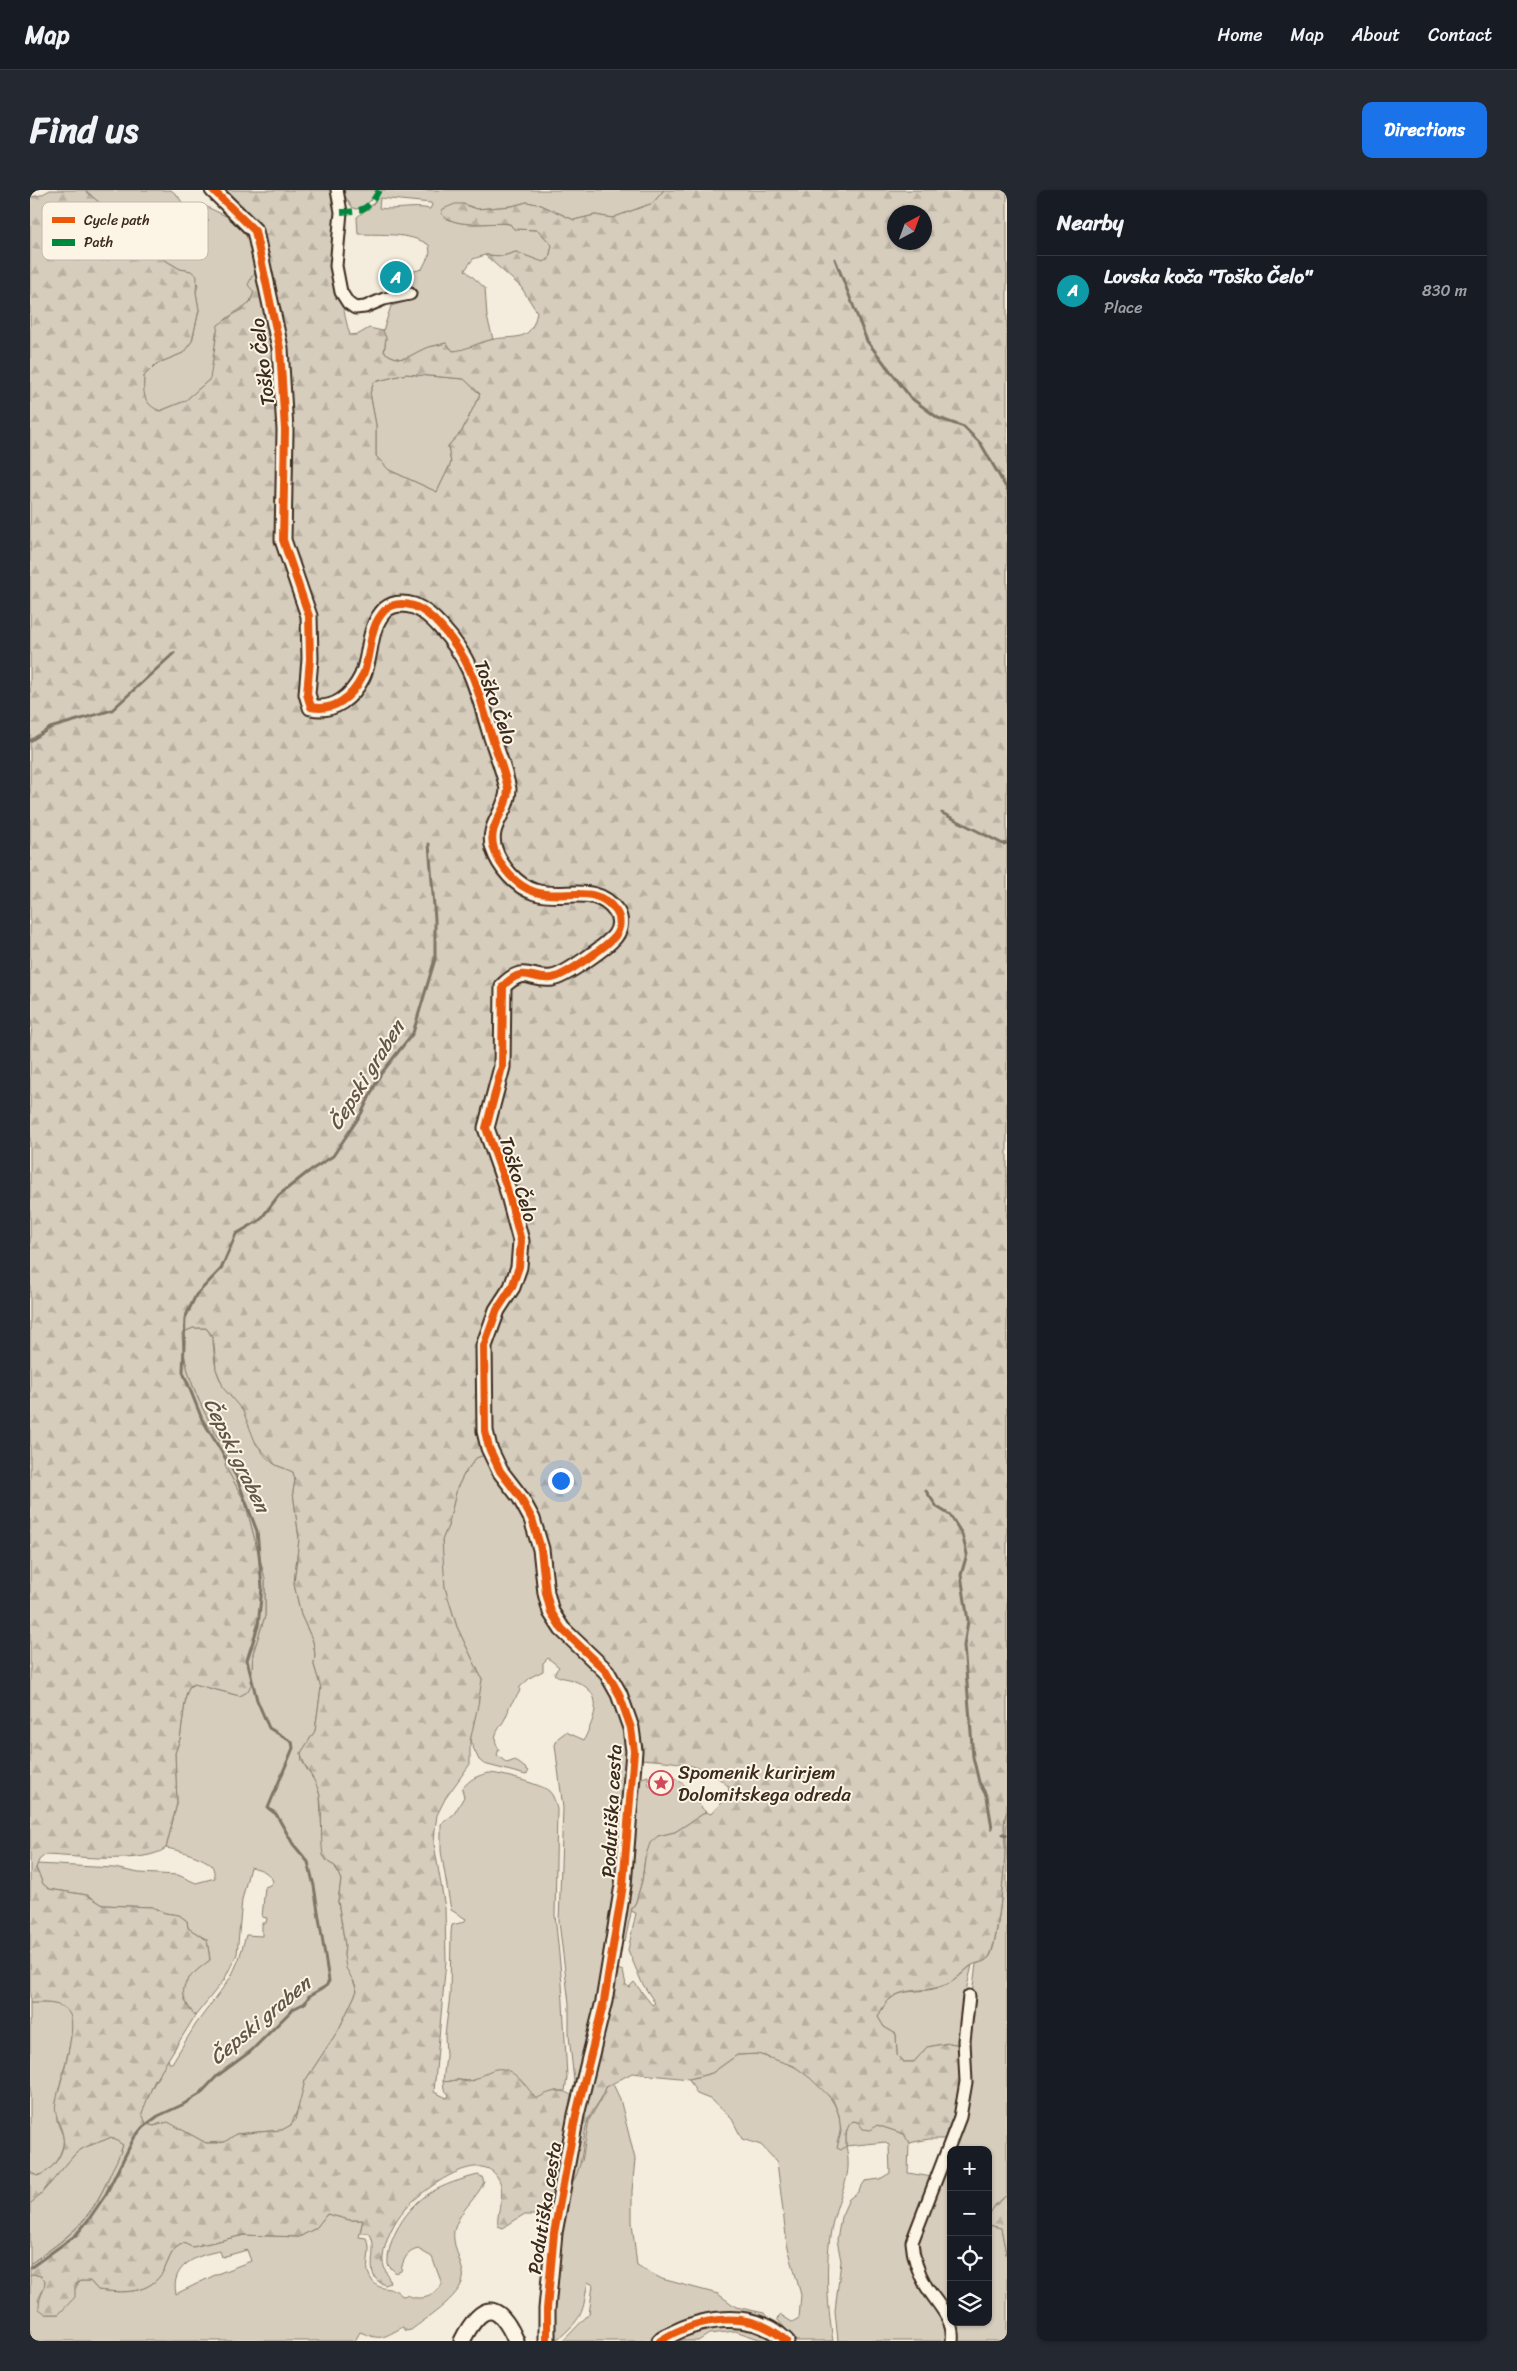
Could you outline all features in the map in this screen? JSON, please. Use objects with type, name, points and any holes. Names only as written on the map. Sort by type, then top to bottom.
[{"type":"street","name":"Toško Čelo","points":[[213,190],[255,231],[280,348],[285,430],[283,540],[309,616],[311,631],[307,694],[311,707],[331,708],[345,700],[362,676],[373,632],[386,610],[394,604],[407,604],[419,608],[434,619],[452,639],[470,667],[480,693],[508,789],[508,800],[495,821],[491,836],[493,849],[502,868],[533,892],[549,895],[594,895],[608,901],[618,914],[620,923],[615,935],[566,971],[552,978],[521,975],[512,977],[503,986],[502,1067],[486,1128],[518,1226],[520,1241],[519,1267]]},
{"type":"street","points":[[337,190],[341,212],[336,266],[341,292],[348,303],[356,308],[384,298],[410,294]]},
{"type":"street","name":"Podutiška cesta","points":[[519,1267],[512,1287],[496,1310],[484,1346],[486,1431],[490,1448],[500,1471],[520,1497],[532,1519],[541,1549],[546,1594],[551,1612],[562,1629],[606,1671],[619,1694],[630,1728],[634,1751],[624,1885],[604,2001],[576,2116],[554,2233],[547,2309],[547,2341]]},
{"type":"street","points":[[952,2341],[947,2317],[922,2279],[913,2256],[912,2242],[960,2117],[966,2082],[964,2041],[969,1996]]},
{"type":"street","points":[[462,2341],[477,2316],[486,2311],[495,2311],[505,2319],[516,2341]]},
{"type":"street","points":[[660,2341],[698,2324],[735,2319],[767,2327],[786,2341]]},
{"type":"green space","points":[[50,190],[85,190],[98,202],[42,202],[42,260],[165,260],[180,269],[191,271],[197,276],[196,292],[199,310],[192,341],[183,353],[156,364],[144,376],[145,397],[150,405],[160,411],[185,401],[210,379],[218,325],[250,302],[254,292],[248,285],[252,276],[262,271],[275,350],[279,479],[306,626],[302,703],[347,704],[380,629],[393,612],[404,610],[417,613],[434,626],[465,669],[501,778],[503,801],[487,827],[488,846],[527,896],[584,898],[612,910],[616,924],[597,946],[552,972],[519,969],[508,971],[499,980],[497,1064],[487,1097],[515,1236],[515,1259],[509,1282],[484,1327],[487,1454],[476,1458],[464,1474],[457,1488],[448,1526],[442,1540],[445,1588],[457,1627],[482,1679],[470,1741],[470,1764],[445,1799],[437,1815],[435,1830],[434,1844],[445,1908],[446,1961],[434,2092],[447,2098],[449,2095],[444,2089],[443,2081],[458,2080],[469,2082],[487,2072],[504,2069],[517,2076],[536,2099],[554,2091],[568,2093],[572,2096],[554,2208],[549,2215],[523,2215],[503,2228],[498,2226],[502,2190],[498,2178],[489,2169],[478,2167],[465,2169],[451,2175],[424,2192],[397,2219],[388,2238],[383,2257],[383,2263],[390,2282],[386,2285],[378,2281],[374,2276],[372,2269],[372,2239],[369,2233],[360,2233],[363,2220],[350,2220],[327,2214],[316,2228],[299,2237],[244,2235],[192,2247],[184,2243],[176,2248],[158,2278],[144,2288],[126,2292],[98,2290],[90,2281],[80,2281],[75,2286],[75,2297],[59,2314],[46,2314],[39,2309],[45,2280],[41,2276],[33,2274],[30,2276],[30,2264],[67,2237],[86,2218],[102,2193],[123,2145],[111,2137],[79,2151],[30,2204],[30,2172],[37,2176],[46,2172],[62,2151],[63,2134],[55,2108],[72,2030],[69,2013],[62,2006],[30,2003],[30,1043],[32,1026],[30,1014],[30,197],[41,195]],"holes":[[[193,1328],[206,1328],[212,1335],[216,1369],[224,1389],[243,1411],[256,1444],[276,1465],[293,1472],[295,1480],[293,1492],[299,1539],[294,1584],[301,1615],[313,1641],[314,1665],[321,1688],[315,1731],[301,1753],[320,1796],[323,1855],[328,1862],[335,1866],[341,1880],[338,1901],[345,1945],[344,1955],[346,1968],[357,1991],[339,2029],[305,2081],[295,2120],[291,2125],[282,2130],[236,2134],[225,2142],[206,2143],[168,2122],[154,2126],[146,2124],[142,2113],[154,2082],[195,2016],[188,2007],[183,1991],[188,1979],[210,1960],[207,1940],[188,1928],[187,1921],[179,1915],[165,1913],[152,1907],[103,1905],[87,1895],[49,1889],[43,1884],[36,1868],[39,1860],[45,1855],[126,1858],[156,1853],[166,1848],[177,1803],[175,1753],[180,1739],[186,1695],[189,1687],[194,1684],[240,1696],[247,1692],[251,1685],[253,1653],[265,1616],[265,1579],[245,1502],[225,1466],[228,1444],[220,1441],[206,1415],[189,1376],[183,1348],[182,1333]]]},
{"type":"green space","points":[[85,190],[171,190],[182,202],[98,202]]},
{"type":"green space","points":[[218,190],[333,190],[336,208],[342,299],[350,335],[359,334],[369,328],[383,331],[386,338],[384,352],[401,359],[426,348],[446,343],[453,351],[490,340],[520,336],[526,334],[534,322],[537,312],[521,287],[485,255],[503,256],[516,252],[543,262],[549,259],[552,245],[538,230],[514,229],[510,224],[502,223],[474,224],[456,222],[441,214],[443,209],[455,204],[463,204],[477,209],[512,206],[527,202],[541,205],[574,220],[595,215],[612,218],[653,203],[664,190],[1007,190],[1007,1811],[1004,1824],[1004,1871],[995,1937],[989,1957],[972,1965],[953,1981],[945,1985],[898,1994],[891,1998],[884,2006],[878,2017],[884,2027],[896,2034],[897,2055],[903,2062],[914,2062],[927,2047],[949,2043],[962,2045],[964,2059],[954,2131],[947,2130],[945,2139],[929,2139],[909,2143],[904,2134],[877,2125],[871,2130],[863,2129],[858,2122],[853,2121],[847,2129],[846,2146],[841,2150],[837,2148],[841,2132],[839,2115],[833,2100],[810,2078],[794,2066],[758,2054],[737,2055],[712,2073],[689,2079],[632,2073],[606,2087],[589,2118],[580,2165],[574,2180],[567,2179],[615,1968],[623,1971],[626,1985],[629,1987],[634,1982],[652,2005],[655,2003],[642,1983],[628,1950],[636,1913],[631,1911],[636,1902],[642,1881],[645,1858],[650,1843],[658,1836],[675,1832],[706,1812],[711,1814],[727,1796],[729,1787],[720,1779],[698,1768],[675,1762],[639,1759],[632,1714],[565,1627],[554,1607],[547,1562],[492,1444],[490,1344],[501,1313],[525,1268],[491,1126],[509,986],[516,981],[553,984],[616,942],[617,901],[531,887],[506,866],[496,846],[501,823],[513,805],[509,775],[439,619],[386,602],[365,640],[353,675],[346,688],[340,694],[319,705],[312,699],[317,663],[287,534],[268,258]],"holes":[[[406,374],[464,379],[480,394],[462,431],[448,446],[451,463],[437,492],[389,470],[376,456],[376,425],[370,393],[374,382]]]},
{"type":"green space","points":[[341,190],[377,190],[366,205],[356,209],[352,207]]},
{"type":"green space","points":[[382,190],[664,190],[653,203],[612,218],[595,215],[574,220],[541,205],[527,202],[512,206],[477,209],[463,204],[441,214],[456,222],[474,224],[502,223],[510,224],[514,229],[538,230],[552,245],[549,259],[542,262],[516,252],[503,256],[485,255],[473,259],[465,270],[485,288],[487,317],[493,339],[463,350],[453,351],[446,343],[426,348],[402,359],[384,352],[386,338],[383,331],[391,306],[411,300],[414,289],[412,285],[408,284],[407,273],[422,269],[430,253],[429,245],[404,236],[358,234],[357,217],[373,204]],"holes":[[[380,198],[431,203],[430,209],[379,208]]]},
{"type":"green space","points":[[208,207],[230,218],[249,239],[256,242],[262,271],[250,302],[226,319],[216,333],[214,366],[210,379],[185,401],[160,411],[151,407],[143,396],[144,376],[156,364],[183,353],[192,341],[199,310],[196,292],[198,285],[191,271],[180,269],[165,260],[208,260]]},
{"type":"green space","points":[[406,374],[464,379],[480,394],[462,431],[448,446],[451,463],[437,492],[389,470],[376,457],[376,425],[370,393],[374,382]]},
{"type":"green space","points":[[193,1328],[206,1328],[212,1338],[215,1363],[220,1380],[242,1410],[263,1453],[276,1465],[293,1472],[295,1480],[293,1492],[299,1539],[294,1584],[301,1615],[313,1641],[314,1665],[321,1688],[315,1731],[301,1753],[302,1761],[317,1785],[320,1796],[323,1855],[328,1862],[335,1866],[341,1880],[338,1901],[345,1945],[344,1955],[357,1991],[339,2029],[305,2081],[300,2104],[291,2125],[282,2130],[236,2134],[225,2142],[206,2143],[184,2131],[161,2123],[154,2126],[146,2124],[141,2113],[148,2095],[168,2059],[169,2063],[172,2063],[196,2024],[231,1977],[246,1935],[262,1936],[262,1923],[266,1923],[267,1918],[262,1917],[265,1887],[273,1881],[263,1871],[250,1867],[242,1900],[237,1954],[224,1980],[195,2016],[188,2007],[183,1991],[188,1979],[210,1960],[207,1940],[188,1928],[187,1921],[179,1915],[165,1913],[152,1907],[103,1905],[87,1895],[49,1889],[43,1884],[36,1868],[37,1864],[114,1868],[139,1873],[178,1875],[196,1883],[215,1878],[213,1867],[208,1863],[190,1854],[166,1848],[177,1803],[175,1753],[180,1739],[186,1695],[189,1687],[194,1684],[240,1696],[247,1692],[251,1684],[253,1653],[265,1616],[265,1579],[245,1502],[225,1466],[226,1442],[220,1441],[189,1376],[182,1333]]},
{"type":"green space","points":[[487,1454],[521,1504],[599,1671],[620,1708],[629,1758],[610,1943],[575,2089],[569,2036],[569,2003],[559,1922],[563,1808],[555,1745],[558,1738],[566,1732],[584,1740],[592,1722],[595,1705],[590,1691],[583,1685],[554,1674],[559,1667],[548,1658],[543,1663],[543,1671],[531,1677],[520,1687],[505,1719],[497,1731],[495,1739],[499,1749],[497,1755],[507,1763],[515,1760],[529,1771],[526,1775],[484,1764],[479,1760],[470,1741],[482,1679],[457,1627],[445,1588],[441,1560],[442,1540],[448,1526],[457,1488],[464,1474],[476,1458]]},
{"type":"green space","points":[[489,1773],[520,1780],[549,1791],[557,1809],[555,1915],[562,1984],[567,2077],[565,2091],[555,2091],[535,2100],[532,2094],[483,2075],[477,2079],[466,2081],[443,2081],[446,2056],[445,2035],[450,1995],[451,1932],[452,1925],[464,1922],[466,1919],[451,1910],[441,1851],[441,1824],[454,1814],[464,1797],[462,1789],[474,1778]]},
{"type":"green space","points":[[666,1775],[681,1782],[706,1812],[675,1832],[658,1836],[645,1858],[642,1881],[636,1902],[632,1908],[625,1941],[618,1944],[635,1780],[648,1776],[649,1786],[665,1788]]},
{"type":"green space","points":[[1007,1811],[1007,2195],[995,2205],[992,2211],[992,2146],[952,2146],[976,1964],[990,1956],[999,1916],[1003,1877],[1005,1819]]},
{"type":"green space","points":[[972,1965],[965,1995],[962,2045],[949,2043],[927,2047],[914,2062],[903,2062],[897,2055],[896,2034],[884,2027],[878,2017],[884,2006],[898,1994],[944,1986]]},
{"type":"green space","points":[[30,2003],[62,2006],[67,2009],[72,2019],[71,2039],[58,2092],[57,2104],[57,2120],[64,2141],[58,2158],[52,2166],[37,2176],[30,2172]]},
{"type":"green space","points":[[758,2054],[782,2061],[805,2073],[831,2098],[840,2119],[837,2142],[846,2146],[848,2166],[845,2183],[834,2217],[829,2247],[828,2295],[833,2341],[796,2341],[777,2319],[781,2315],[792,2322],[799,2318],[801,2295],[787,2244],[777,2162],[761,2145],[742,2139],[732,2119],[712,2100],[697,2094],[689,2079],[712,2073],[737,2055]]},
{"type":"green space","points":[[613,2084],[620,2099],[635,2159],[632,2222],[637,2266],[662,2279],[718,2294],[736,2307],[764,2313],[767,2317],[766,2320],[667,2330],[649,2341],[563,2341],[589,2314],[593,2285],[588,2282],[583,2307],[578,2318],[563,2334],[553,2341],[556,2254],[567,2179],[582,2161],[589,2120],[606,2087]]},
{"type":"green space","points":[[852,2121],[877,2125],[905,2134],[909,2143],[908,2173],[932,2177],[947,2130],[954,2131],[910,2243],[945,2318],[950,2341],[838,2341],[835,2311],[841,2261],[837,2240],[841,2217],[849,2199],[858,2192],[865,2181],[880,2179],[890,2173],[889,2145],[886,2142],[846,2146],[847,2129]]},
{"type":"green space","points":[[111,2137],[123,2145],[117,2161],[93,2206],[77,2227],[30,2264],[30,2204],[75,2154],[87,2146]]},
{"type":"green space","points":[[947,2170],[947,2314],[925,2282],[914,2242],[936,2187]]},
{"type":"green space","points":[[478,2175],[482,2177],[484,2182],[460,2217],[454,2231],[455,2246],[463,2272],[463,2280],[459,2288],[444,2305],[411,2330],[406,2331],[403,2327],[382,2337],[373,2337],[360,2332],[355,2341],[31,2341],[30,2339],[30,2276],[33,2274],[45,2279],[45,2286],[38,2300],[46,2314],[59,2314],[80,2281],[90,2281],[98,2290],[126,2292],[144,2288],[158,2278],[176,2248],[184,2243],[192,2247],[244,2235],[299,2237],[316,2228],[327,2214],[350,2220],[363,2220],[359,2237],[366,2238],[368,2242],[368,2272],[377,2286],[394,2290],[402,2296],[422,2298],[429,2296],[442,2284],[432,2257],[418,2249],[414,2250],[406,2257],[401,2271],[396,2273],[388,2265],[388,2255],[395,2234],[414,2206],[430,2193],[454,2182]],"holes":[[[247,2250],[251,2261],[217,2274],[176,2294],[175,2284],[181,2269],[187,2263],[202,2255],[220,2251],[222,2257]]]},
{"type":"green space","points":[[1007,2195],[1007,2258],[1001,2228],[992,2226],[992,2211]]},
{"type":"green space","points":[[992,2226],[1001,2228],[1007,2258],[1007,2341],[954,2341],[952,2326],[992,2326]]},
{"type":"green space","points":[[740,2326],[760,2331],[777,2341],[765,2341],[735,2331],[709,2334],[698,2341],[666,2341],[701,2327]]},
{"type":"waterway","points":[[835,259],[867,341],[911,398],[938,418],[964,427],[981,444],[1007,489]]},
{"type":"waterway","points":[[30,741],[50,728],[112,710],[174,653]]},
{"type":"waterway","points":[[942,813],[1003,844],[1007,843]]},
{"type":"waterway","name":"Čepski graben","points":[[30,2268],[76,2235],[89,2219],[106,2194],[134,2138],[143,2127],[158,2116],[200,2094],[217,2076],[251,2051],[293,2009],[305,2003],[309,1996],[326,1986],[329,1981],[314,1886],[308,1862],[293,1844],[276,1814],[268,1808],[293,1748],[292,1742],[269,1728],[257,1700],[247,1660],[258,1626],[262,1588],[257,1531],[236,1476],[202,1419],[183,1372],[185,1318],[196,1295],[221,1269],[236,1234],[260,1220],[279,1195],[308,1172],[333,1156],[361,1114],[380,1075],[413,1033],[435,959],[435,919],[429,844]]},
{"type":"waterway","points":[[926,1491],[937,1507],[950,1515],[962,1534],[967,1554],[961,1575],[968,1621],[964,1646],[973,1757],[979,1782],[987,1797],[992,1828]]},
{"type":"waterway","points":[[1003,1834],[1007,1835]]},
{"type":"marked path","points":[[341,212],[364,208],[372,202],[379,190]]},
{"type":"cycle path","points":[[213,190],[255,231],[280,348],[285,430],[283,540],[309,616],[310,659],[307,694],[311,707],[319,708],[335,705],[348,697],[353,691],[365,669],[375,625],[385,610],[392,606],[403,604],[414,606],[425,612],[432,617],[451,639],[467,664],[477,688],[504,774],[508,789],[507,797],[495,826],[492,840],[500,862],[515,881],[528,889],[546,894],[578,894],[599,897],[608,902],[616,911],[619,920],[618,930],[611,941],[566,972],[552,978],[528,975],[517,976],[503,986],[502,1067],[486,1128],[507,1188],[521,1241],[519,1267],[512,1287],[497,1310],[484,1346],[485,1431],[489,1448],[500,1471],[520,1497],[532,1519],[541,1549],[546,1593],[551,1612],[562,1629],[606,1671],[619,1694],[631,1728],[634,1751],[623,1885],[604,2001],[576,2115],[554,2233],[547,2309],[547,2341]]},
{"type":"cycle path","points":[[660,2341],[691,2326],[724,2320],[741,2320],[757,2324],[772,2331],[786,2341]]},
{"type":"place","name":"Lovska koča \"Toško Čelo\"","points":[[396,277]]},
{"type":"place","name":"Spomenik kurirjem Dolomitskega odreda","points":[[661,1783]]}]
